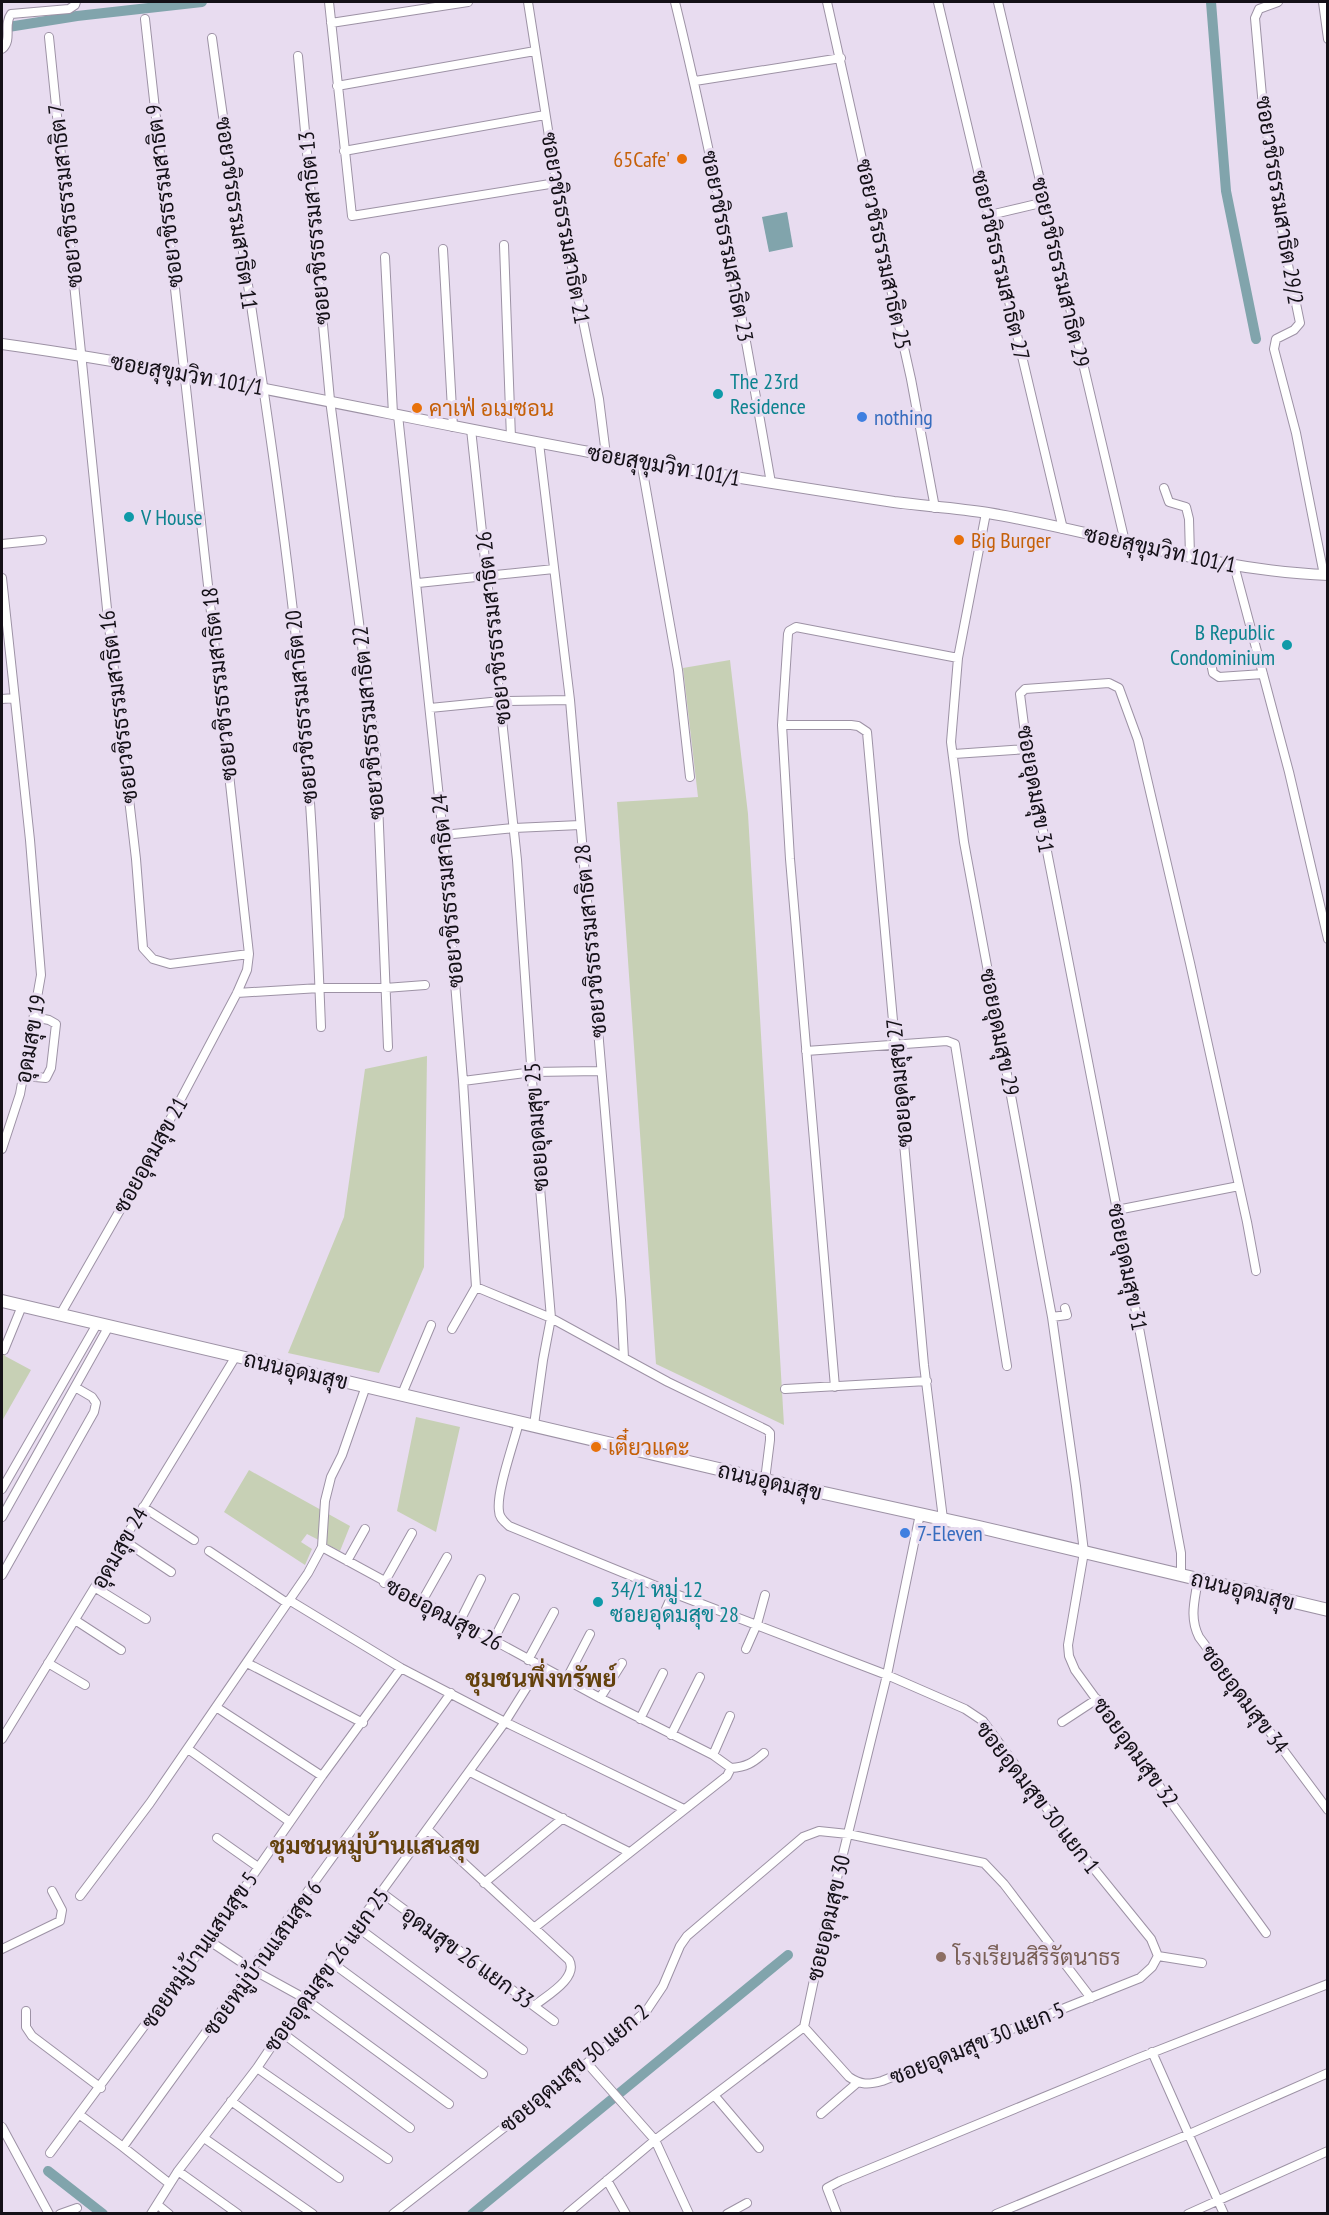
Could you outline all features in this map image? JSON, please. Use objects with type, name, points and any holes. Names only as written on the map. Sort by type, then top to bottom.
[{"type":"main road","name":"ถนนอุดมสุข","points":[[2,1301],[1328,1610]]},
{"type":"street","points":[[2,49],[8,40],[8,18],[11,14],[69,9],[75,5],[75,2]]},
{"type":"street","points":[[329,2],[351,215],[355,217],[556,183]]},
{"type":"street","points":[[331,23],[468,2]]},
{"type":"street","name":"ซอยวชิรธรรมสาธิต 21","points":[[528,2],[556,183],[598,399],[606,455]]},
{"type":"street","name":"ซอยวชิรธรรมสาธิต 23","points":[[675,2],[695,81],[725,224],[771,483]]},
{"type":"street","name":"ซอยวชิรธรรมสาธิต 25","points":[[828,2],[912,379],[935,508]]},
{"type":"street","name":"ซอยวชิรธรรมสาธิต 27","points":[[938,2],[1063,529]]},
{"type":"street","name":"ซอยวชิรธรรมสาธิต 29","points":[[998,2],[1125,542]]},
{"type":"street","name":"ซอยวชิรธรรมสาธิต 29/2","points":[[1278,2],[1256,12],[1255,27],[1263,107],[1286,255],[1300,323],[1294,330],[1276,339],[1274,349],[1296,433],[1326,575]]},
{"type":"street","points":[[1323,2],[1328,39]]},
{"type":"street","name":"ซอยวชิรธรรมสาธิต 9","points":[[145,19],[185,372]]},
{"type":"street","name":"ซอยวชิรธรรมสาธิต 7","points":[[49,37],[81,355]]},
{"type":"street","name":"ซอยวชิรธรรมสาธิต 11","points":[[212,38],[264,387]]},
{"type":"street","points":[[337,86],[535,51]]},
{"type":"street","name":"ซอยวชิรธรรมสาธิต 13","points":[[298,56],[330,400]]},
{"type":"street","points":[[695,81],[841,58]]},
{"type":"street","points":[[344,151],[545,115]]},
{"type":"street","points":[[990,215],[1045,202]]},
{"type":"street","points":[[504,245],[512,438]]},
{"type":"street","points":[[443,249],[453,427]]},
{"type":"street","name":"ซอยวชิรธรรมสาธิต 24","points":[[385,257],[396,414],[417,583],[443,835],[463,1081],[476,1287]]},
{"type":"street","name":"ซอยสุขุมวิท 101/1","points":[[2,344],[185,372],[453,427],[606,455],[771,483],[935,508],[986,513],[1233,565],[1279,572],[1326,575]]},
{"type":"street","name":"ซอยวชิรธรรมสาธิต 16","points":[[81,355],[136,859],[143,948],[153,959],[170,964],[249,954]]},
{"type":"street","name":"ซอยวชิรธรรมสาธิต 18","points":[[185,372],[249,954],[247,970],[237,993]]},
{"type":"street","name":"ซอยวชิรธรรมสาธิต 20","points":[[264,387],[296,637],[305,730],[315,878],[321,1027]]},
{"type":"street","name":"ซอยวชิรธรรมสาธิต 22","points":[[330,400],[376,753],[388,1047]]},
{"type":"street","name":"ซอยวชิรธรรมสาธิต 26","points":[[471,429],[514,828]]},
{"type":"street","name":"ซอยวชิรธรรมสาธิต 28","points":[[538,443],[570,700],[624,1358]]},
{"type":"street","points":[[641,460],[678,670],[690,777]]},
{"type":"street","points":[[1164,488],[1169,502],[1186,507],[1191,556]]},
{"type":"street","name":"ซอยอุดมสุข 29","points":[[986,513],[958,658],[951,731],[964,842],[1052,1317],[1084,1552]]},
{"type":"street","points":[[2,544],[42,540]]},
{"type":"street","points":[[1233,565],[1289,772],[1328,939]]},
{"type":"street","points":[[417,583],[554,570]]},
{"type":"street","name":"อุดมสุข 19","points":[[2,578],[30,840],[41,975],[24,1076],[14,1118],[2,1149]]},
{"type":"street","points":[[835,1387],[790,859],[782,725],[788,634],[796,627],[958,658]]},
{"type":"street","points":[[1211,663],[1214,673],[1219,677],[1263,674]]},
{"type":"street","name":"ซอยอุดมสุข 31","points":[[1181,1575],[1177,1531],[1027,749],[1020,694],[1023,690],[1109,683],[1119,688],[1140,750],[1190,963],[1256,1271]]},
{"type":"street","points":[[2,699],[14,698]]},
{"type":"street","points":[[430,708],[501,701],[570,700]]},
{"type":"street","name":"ซอยอุดมสุข 27","points":[[782,725],[851,725],[858,726],[867,732],[927,1381],[943,1519]]},
{"type":"street","points":[[954,754],[1027,749]]},
{"type":"street","points":[[443,835],[514,828],[580,825]]},
{"type":"street","name":"ซอยอุดมสุข 25","points":[[514,828],[551,1318],[534,1425]]},
{"type":"street","points":[[237,993],[425,985]]},
{"type":"street","name":"ซอยอุดมสุข 21","points":[[60,1315],[147,1163],[237,993]]},
{"type":"street","points":[[24,1076],[46,1078],[51,1068],[56,1024],[50,1020],[34,1017]]},
{"type":"street","points":[[806,1051],[946,1041],[955,1044],[1007,1366]]},
{"type":"street","points":[[463,1081],[533,1072],[600,1071]]},
{"type":"street","points":[[1117,1210],[1239,1185]]},
{"type":"street","points":[[453,1329],[476,1287],[551,1318],[668,1382],[767,1430],[770,1433],[770,1440],[765,1480]]},
{"type":"street","points":[[4,1350],[22,1306]]},
{"type":"street","points":[[1052,1317],[1067,1315],[1065,1308]]},
{"type":"street","points":[[2,1490],[67,1375],[103,1325]]},
{"type":"street","points":[[2,1516],[76,1384],[103,1325]]},
{"type":"street","points":[[402,1394],[431,1325]]},
{"type":"street","name":"อุดมสุข 24","points":[[2,1739],[236,1356]]},
{"type":"street","points":[[2,1575],[94,1412],[96,1403],[92,1397],[67,1375]]},
{"type":"street","points":[[785,1389],[927,1381]]},
{"type":"street","points":[[80,1896],[188,1749],[322,1548],[323,1512],[329,1485],[366,1386]]},
{"type":"street","name":"ซอยอุดมสุข 30 แยก 1","points":[[519,1422],[499,1497],[501,1520],[509,1526],[673,1593],[887,1675],[965,1709],[983,1721],[1060,1828],[1151,1939],[1158,1956]]},
{"type":"street","points":[[143,1507],[194,1540]]},
{"type":"street","name":"ซอยอุดมสุข 30","points":[[804,2026],[826,1923],[887,1675],[920,1515]]},
{"type":"street","points":[[347,1562],[366,1529]]},
{"type":"street","points":[[384,1583],[412,1533]]},
{"type":"street","points":[[123,1540],[171,1572]]},
{"type":"street","name":"ซอยอุดมสุข 26","points":[[322,1548],[728,1765]]},
{"type":"street","points":[[209,1551],[288,1602],[401,1668],[684,1809]]},
{"type":"street","name":"ซอยอุดมสุข 32","points":[[1084,1552],[1068,1645],[1069,1656],[1075,1670],[1266,1933]]},
{"type":"street","points":[[422,1603],[447,1557]]},
{"type":"street","points":[[459,1623],[481,1579]]},
{"type":"street","name":"ซอยอุดมสุข 34","points":[[1198,1579],[1192,1615],[1193,1625],[1199,1637],[1328,1810]]},
{"type":"street","points":[[96,1588],[146,1619]]},
{"type":"street","points":[[662,1618],[673,1593]]},
{"type":"street","points":[[746,1650],[757,1624],[765,1595]]},
{"type":"street","points":[[493,1641],[515,1598]]},
{"type":"street","points":[[528,1660],[555,1612]]},
{"type":"street","points":[[75,1620],[121,1650]]},
{"type":"street","points":[[566,1680],[590,1634]]},
{"type":"street","points":[[48,1663],[86,1685]]},
{"type":"street","points":[[247,1663],[363,1723]]},
{"type":"street","points":[[600,1698],[622,1663]]},
{"type":"street","name":"ซอยอุดมสุข 26 แยก 25","points":[[151,2214],[178,2171],[257,2068],[304,1998],[506,1722],[540,1666]]},
{"type":"street","name":"ซอยหมู่บ้านแสนสุข 5","points":[[50,2153],[208,1940],[322,1776],[363,1723],[401,1668]]},
{"type":"street","points":[[640,1719],[663,1673]]},
{"type":"street","points":[[671,1735],[700,1677]]},
{"type":"street","name":"ซอยหมู่บ้านแสนสุข 6","points":[[123,2147],[451,1693]]},
{"type":"street","points":[[1062,1722],[1097,1699]]},
{"type":"street","points":[[216,1707],[322,1776]]},
{"type":"street","points":[[713,1755],[730,1716]]},
{"type":"street","points":[[188,1749],[290,1822]]},
{"type":"street","points":[[534,1928],[727,1776],[728,1765],[744,1767],[764,1752]]},
{"type":"street","points":[[470,1772],[629,1852]]},
{"type":"street","points":[[484,1883],[563,1818]]},
{"type":"street","points":[[428,1830],[569,1960],[572,1970],[569,1977],[534,2006]]},
{"type":"street","name":"ซอยอุดมสุข 30 แยก 2","points":[[393,2214],[587,2063],[647,2010],[654,2002],[680,1946],[694,1928],[803,1837],[819,1831],[848,1834],[984,1863],[1004,1884],[1091,1998]]},
{"type":"street","points":[[217,1838],[258,1867]]},
{"type":"street","points":[[2,1949],[60,1921],[62,1910],[52,1891]]},
{"type":"street","name":"อุดมสุข 26 แยก 33","points":[[382,1893],[554,2021]]},
{"type":"street","points":[[357,1927],[523,2050]]},
{"type":"street","points":[[208,1940],[253,1970],[304,1998],[449,2104]]},
{"type":"street","points":[[1158,1956],[1202,1963]]},
{"type":"street","name":"ซอยอุดมสุข 30 แยก 5","points":[[804,2026],[841,2069],[857,2083],[868,2085],[1140,1978],[1152,1967],[1158,1956]]},
{"type":"street","points":[[332,1962],[483,2074]]},
{"type":"street","points":[[837,2214],[827,2188],[834,2184],[1152,2052],[1328,1984]]},
{"type":"street","points":[[26,2011],[26,2027],[32,2036],[100,2088]]},
{"type":"street","points":[[567,2214],[577,2210],[607,2180],[655,2140],[804,2026]]},
{"type":"street","points":[[281,2032],[410,2128]]},
{"type":"street","points":[[1152,2052],[1224,2214]]},
{"type":"street","points":[[587,2063],[655,2140],[689,2214]]},
{"type":"street","points":[[257,2068],[388,2160]]},
{"type":"street","points":[[996,2214],[1328,2073]]},
{"type":"street","points":[[821,2114],[857,2083]]},
{"type":"street","points":[[714,2095],[759,2148]]},
{"type":"street","points":[[231,2101],[339,2178]]},
{"type":"street","points":[[80,2115],[170,2184]]},
{"type":"street","points":[[2,2127],[49,2214]]},
{"type":"street","points":[[204,2138],[312,2214]]},
{"type":"street","points":[[1193,2213],[1328,2151]]},
{"type":"street","points":[[178,2171],[238,2214]]},
{"type":"street","points":[[607,2180],[626,2214]]},
{"type":"street","points":[[727,2214],[747,2204]]},
{"type":"street","points":[[158,2205],[169,2214]]},
{"type":"street","points":[[60,2214],[77,2208]]},
{"type":"shaded area","points":[[787,212],[793,247],[769,252],[762,217]]},
{"type":"shaded area","points":[[730,660],[748,814],[784,1425],[656,1364],[617,802],[698,797],[683,668]]},
{"type":"shaded area","points":[[427,1056],[424,1267],[379,1373],[288,1353],[344,1217],[365,1069]]},
{"type":"shaded area","points":[[2,1345],[9,1347],[5,1356],[31,1370],[2,1421]]},
{"type":"shaded area","points":[[416,1417],[460,1427],[436,1532],[397,1511]]},
{"type":"shaded area","points":[[249,1470],[350,1526],[340,1551],[307,1534],[301,1542],[312,1549],[305,1565],[224,1512]]},
{"type":"waterway","points":[[2,28],[77,16],[202,2]]},
{"type":"waterway","points":[[1211,2],[1226,191],[1256,339]]},
{"type":"waterway","points":[[472,2214],[788,1955]]},
{"type":"waterway","points":[[48,2171],[103,2214]]},
{"type":"place","name":"65Cafe'","points":[[682,159]]},
{"type":"place","name":"The 23rd Residence","points":[[718,394]]},
{"type":"place","name":"คาเฟ่ อเมซอน","points":[[417,408]]},
{"type":"place","name":"nothing","points":[[862,417]]},
{"type":"place","name":"V House","points":[[129,517]]},
{"type":"place","name":"Big Burger","points":[[959,540]]},
{"type":"place","name":"B Republic Condominium","points":[[1287,645]]},
{"type":"place","name":"เตี๋ยวแคะ","points":[[596,1447]]},
{"type":"place","name":"7-Eleven","points":[[905,1533]]},
{"type":"place","name":"34/1 หมู่ 12 ซอยอุดมสุข 28","points":[[598,1602]]},
{"type":"place","name":"โรงเรียนสิริรัตนาธร","points":[[941,1957]]},
{"type":"district","name":"ชุมชนพึ่งทรัพย์","points":[[541,1679]]},
{"type":"district","name":"ชุมชนหมู่บ้านแสนสุข","points":[[375,1846]]}]
